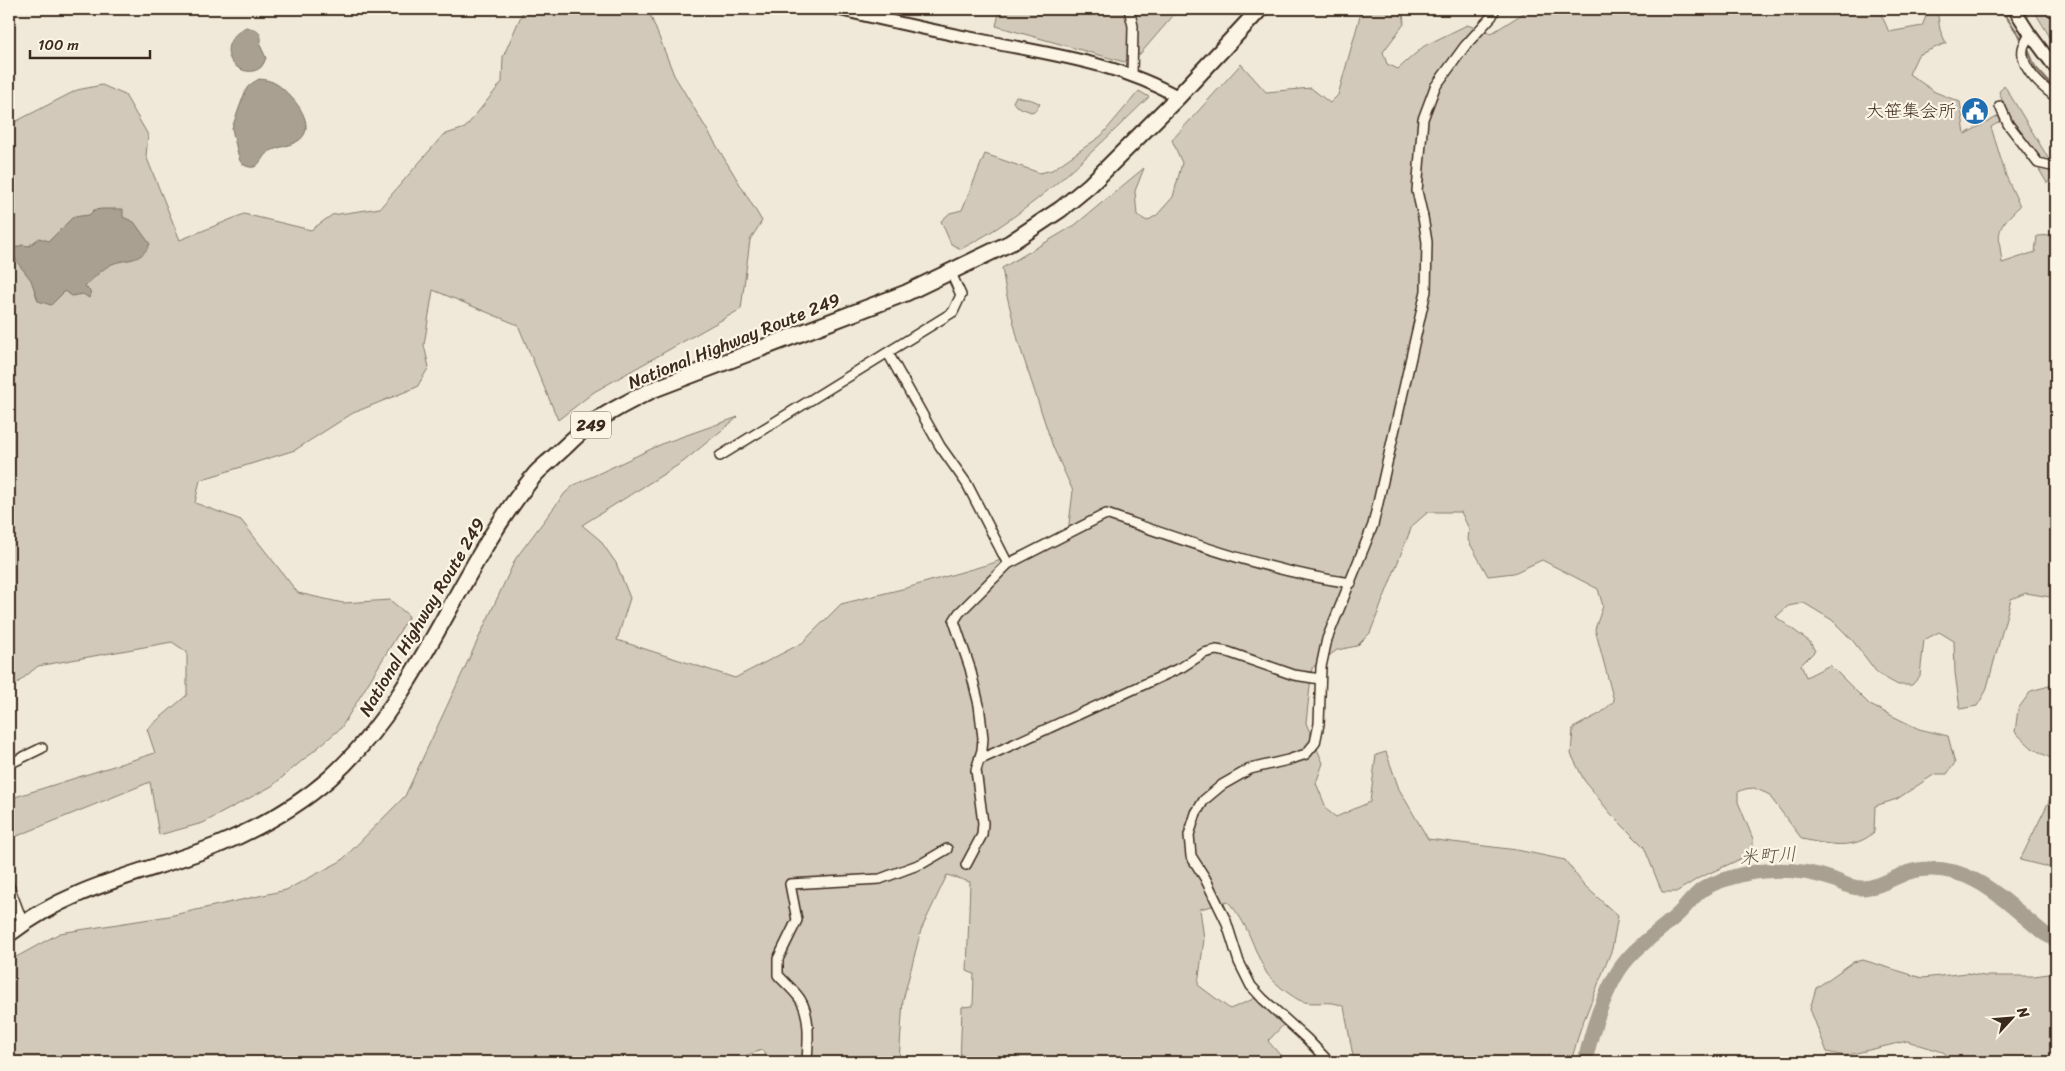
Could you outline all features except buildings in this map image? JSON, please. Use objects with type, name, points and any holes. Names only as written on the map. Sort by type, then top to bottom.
[{"type":"highway","name":"National Highway Route 249","points":[[9,934],[23,923],[59,902],[120,877],[215,846],[282,815],[309,796],[361,747],[385,718],[495,528],[534,476],[582,431],[614,410],[652,390],[906,293],[1010,243],[1061,209],[1090,185],[1178,97],[1260,9]]},
{"type":"street","points":[[838,9],[916,27],[1054,54],[1117,70],[1153,83],[1178,97]]},
{"type":"street","points":[[1129,9],[1133,26],[1132,76]]},
{"type":"street","points":[[1329,1062],[1251,986],[1240,962],[1226,921],[1205,878],[1191,856],[1189,842],[1196,813],[1204,800],[1222,785],[1250,769],[1306,754],[1315,743],[1320,724],[1320,679],[1327,639],[1373,524],[1426,292],[1427,242],[1417,191],[1423,119],[1435,87],[1465,46],[1492,16],[1495,9]]},
{"type":"street","points":[[2014,9],[2029,36],[2056,69]]},
{"type":"street","points":[[2029,36],[2022,49],[2026,67],[2046,90],[2056,97]]},
{"type":"street","points":[[2000,106],[2008,124],[2038,162],[2056,167]]},
{"type":"street","points":[[720,456],[952,312],[960,295],[951,272]]},
{"type":"street","points":[[888,353],[940,446],[967,484],[1008,564]]},
{"type":"street","points":[[966,864],[982,835],[976,770],[980,760],[983,738],[979,705],[970,668],[954,621],[959,613],[1008,564],[1106,514],[1299,575],[1350,583]]},
{"type":"street","points":[[980,760],[1182,666],[1204,653],[1216,650],[1228,652],[1294,675],[1320,679]]},
{"type":"street","points":[[9,764],[42,748]]},
{"type":"street","points":[[807,1062],[808,1036],[806,1015],[801,999],[778,975],[778,958],[797,920],[790,884],[880,880],[923,863],[947,848]]},
{"type":"street","points":[[9,886],[23,923]]},
{"type":"shaded area","points":[[524,9],[648,9],[674,75],[762,221],[750,240],[741,309],[594,392],[558,420],[518,325],[433,290],[424,345],[429,367],[417,387],[353,413],[295,450],[200,480],[195,503],[241,520],[298,593],[343,603],[390,600],[409,616],[341,728],[272,786],[203,823],[159,835],[150,782],[10,839],[15,797],[155,753],[147,729],[187,695],[187,652],[172,642],[38,666],[9,690],[9,125],[77,90],[102,85],[125,95],[148,135],[146,156],[180,240],[244,214],[311,230],[332,215],[380,208],[443,135],[465,128],[502,82],[503,57]]},
{"type":"shaded area","points":[[1000,9],[1179,9],[1140,54],[1124,62],[996,26]]},
{"type":"shaded area","points":[[1362,9],[1402,9],[1404,24],[1383,52],[1387,64],[1398,69],[1424,46],[1467,25],[1492,33],[1530,9],[1879,9],[1889,32],[1922,26],[1929,9],[1937,9],[1940,30],[1946,43],[1918,55],[1909,74],[1935,92],[1960,102],[1965,134],[1997,117],[2005,108],[1999,92],[2004,85],[2056,171],[2056,176],[2047,183],[2008,117],[1991,127],[2006,176],[2020,206],[2006,220],[2000,231],[2002,263],[2035,252],[2037,236],[2056,235],[2056,598],[2026,593],[2011,599],[1986,691],[1977,706],[1960,709],[1955,673],[1954,641],[1939,632],[1924,640],[1920,676],[1912,685],[1898,685],[1878,674],[1853,641],[1832,620],[1804,603],[1788,606],[1776,617],[1810,642],[1815,651],[1801,665],[1806,677],[1830,665],[1870,705],[1919,729],[1948,736],[1955,763],[1947,774],[1935,774],[1897,799],[1875,806],[1874,832],[1858,842],[1849,844],[1830,844],[1802,839],[1768,794],[1754,788],[1745,789],[1738,792],[1738,802],[1753,839],[1753,848],[1747,856],[1699,878],[1676,892],[1662,892],[1644,847],[1610,813],[1584,780],[1571,754],[1573,728],[1601,713],[1614,701],[1595,629],[1603,606],[1598,589],[1542,560],[1514,573],[1488,576],[1468,540],[1469,529],[1461,512],[1428,512],[1412,526],[1370,633],[1357,646],[1337,650],[1312,668],[1306,723],[1323,763],[1316,783],[1327,810],[1336,817],[1370,802],[1376,755],[1386,752],[1399,789],[1428,839],[1517,850],[1565,860],[1584,885],[1618,916],[1612,949],[1580,1030],[1571,1062],[1359,1062],[1353,1056],[1344,1007],[1333,1003],[1304,1002],[1295,998],[1276,983],[1266,972],[1246,927],[1228,902],[1200,909],[1204,939],[1198,985],[1230,1009],[1265,994],[1290,1018],[1268,1041],[1286,1062],[960,1062],[962,1007],[973,1006],[974,974],[967,971],[970,882],[947,875],[921,930],[903,1000],[899,1062],[770,1062],[762,1050],[728,1062],[9,1062],[9,961],[60,933],[169,916],[286,890],[341,861],[405,796],[516,558],[565,493],[574,485],[664,443],[738,417],[683,462],[582,525],[600,540],[616,563],[630,598],[617,640],[735,678],[802,643],[841,604],[993,563],[1068,532],[1073,491],[1053,447],[1019,344],[1002,268],[1075,225],[1144,168],[1135,191],[1137,215],[1147,221],[1157,215],[1173,197],[1182,163],[1172,140],[1241,64],[1266,92],[1311,88],[1330,103],[1338,95]]},
{"type":"shaded area","points":[[2033,9],[2056,9],[2056,47]]},
{"type":"shaded area","points":[[246,27],[259,33],[261,38],[260,45],[266,58],[260,68],[252,71],[244,71],[237,67],[231,61],[228,53],[229,45],[235,36]]},
{"type":"shaded area","points":[[259,79],[273,82],[287,93],[303,113],[306,126],[302,138],[270,151],[256,166],[250,167],[240,161],[232,128],[247,88]]},
{"type":"shaded area","points":[[1139,91],[1149,97],[1083,160],[1037,199],[1013,218],[961,249],[951,244],[941,221],[950,213],[962,210],[985,154],[1040,173],[1052,170],[1101,136]]},
{"type":"shaded area","points":[[1016,96],[1040,104],[1036,110],[1031,112],[1016,106],[1013,102]]},
{"type":"shaded area","points":[[123,209],[123,217],[134,222],[150,244],[146,251],[137,258],[110,265],[100,272],[85,286],[91,292],[89,298],[83,294],[72,296],[65,291],[51,305],[38,301],[31,280],[17,262],[12,249],[22,245],[29,246],[39,238],[49,241],[73,217],[89,215],[94,210]]},
{"type":"shaded area","points":[[2056,684],[2056,761],[2032,748],[2015,732],[2018,709],[2031,691]]},
{"type":"shaded area","points":[[2056,787],[2056,869],[2020,860]]},
{"type":"shaded area","points":[[1863,960],[1922,978],[1967,973],[1984,976],[2034,976],[2056,973],[2056,1062],[1954,1062],[1943,1052],[1907,1041],[1844,1056],[1827,1052],[1810,1009],[1816,988],[1853,962]]},
{"type":"waterway","points":[[2001,9],[2023,41]]},
{"type":"waterway","points":[[2026,45],[2035,67],[2056,90]]},
{"type":"waterway","name":"米町川","points":[[1585,1062],[1600,1008],[1615,977],[1627,959],[1676,916],[1703,889],[1741,875],[1782,870],[1807,873],[1860,888],[1878,885],[1911,871],[1937,869],[1955,872],[1987,887],[2045,934],[2056,940]]},
{"type":"place","name":"大笹集会所","points":[[1975,111]]}]
